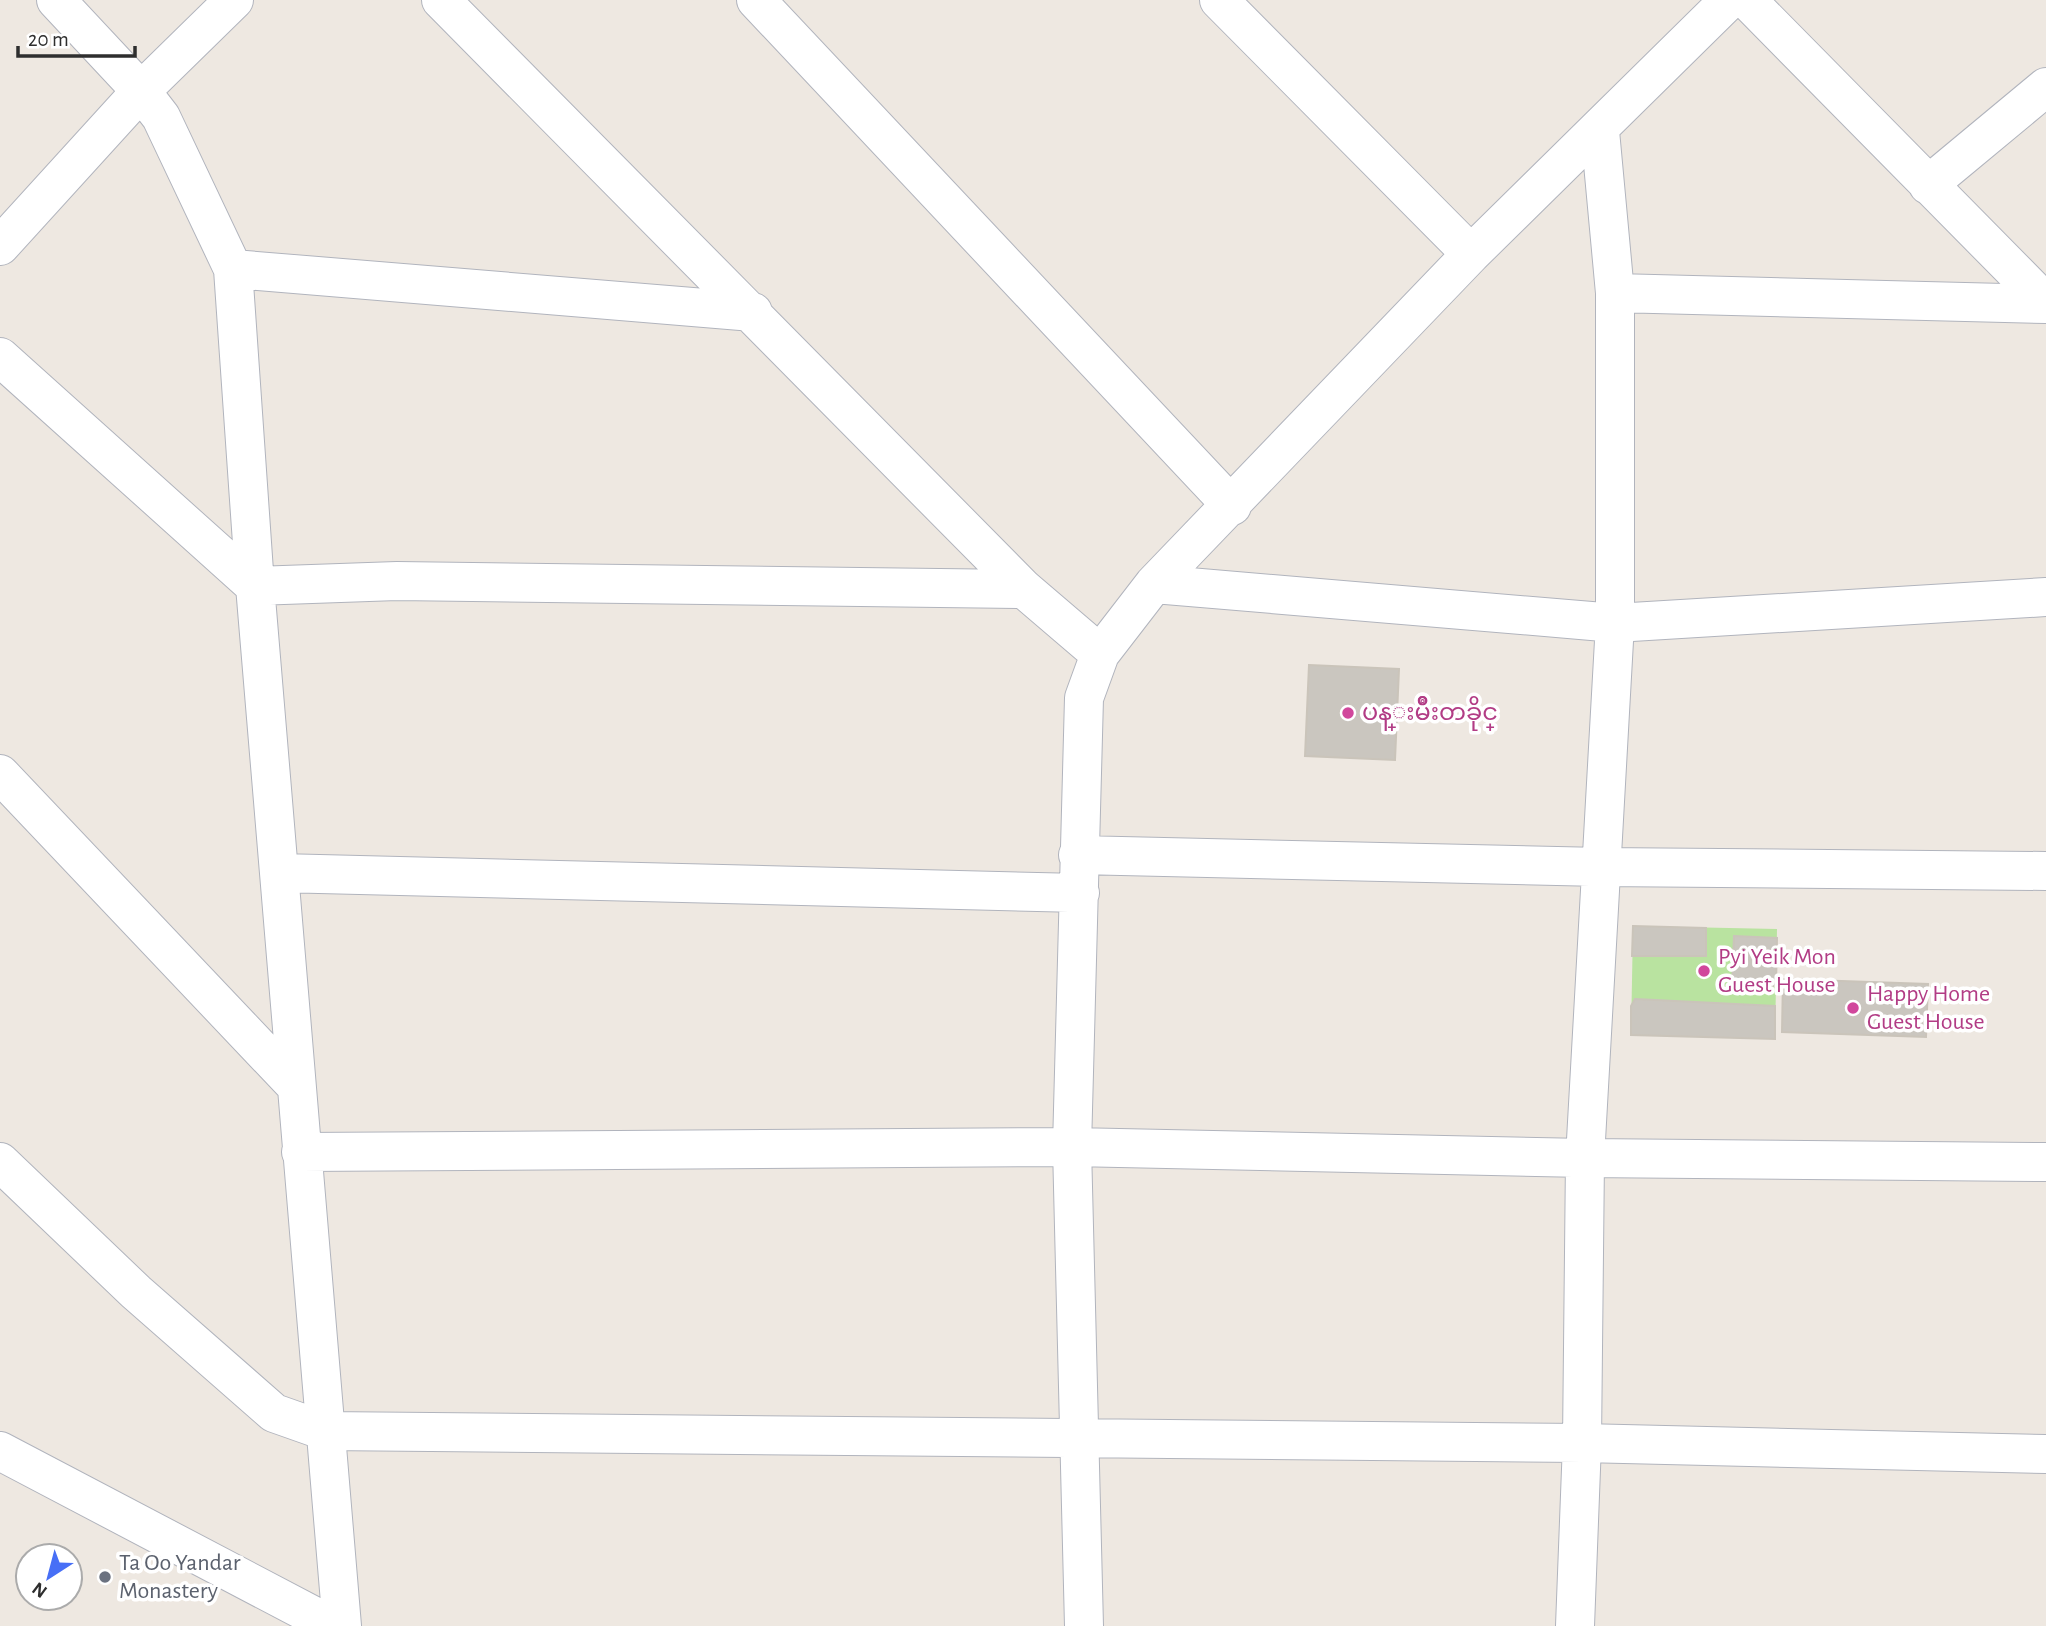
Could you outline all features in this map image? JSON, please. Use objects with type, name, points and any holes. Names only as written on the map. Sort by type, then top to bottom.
[{"type":"street","points":[[55,0],[141,91],[161,117],[233,270],[255,586],[342,1626]]},
{"type":"street","points":[[0,246],[141,91],[234,0]]},
{"type":"street","points":[[442,0],[1024,589],[1100,654]]},
{"type":"street","points":[[756,0],[1232,506]]},
{"type":"street","points":[[1219,0],[1471,254]]},
{"type":"street","points":[[1084,1626],[1072,1147],[1084,698],[1100,654],[1154,584],[1232,506],[1471,254],[1600,131],[1729,0]]},
{"type":"street","points":[[1747,0],[2046,304]]},
{"type":"street","points":[[1928,185],[2046,87]]},
{"type":"street","points":[[1575,1626],[1582,1443],[1585,1158],[1615,623],[1615,293],[1600,131]]},
{"type":"street","points":[[233,270],[753,312]]},
{"type":"street","points":[[1615,293],[2046,304]]},
{"type":"street","points":[[0,358],[255,586],[397,581],[1024,589]]},
{"type":"street","points":[[1154,584],[1615,623],[2046,597]]},
{"type":"street","points":[[0,774],[296,1086]]},
{"type":"street","points":[[1078,855],[1601,867],[2046,871]]},
{"type":"street","points":[[279,873],[1080,893]]},
{"type":"street","points":[[302,1152],[1072,1147],[1585,1158],[2046,1162]]},
{"type":"street","points":[[0,1162],[136,1292],[274,1413],[325,1432],[1582,1443],[2046,1454]]},
{"type":"street","points":[[0,1451],[332,1626]]},
{"type":"green space","name":"Pyi Yeik Mon Guest House","points":[[1633,926],[1777,929],[1775,1039],[1631,1035]]},
{"type":"building","points":[[1309,665],[1399,669],[1395,760],[1305,756]]},
{"type":"building","points":[[1633,926],[1706,928],[1706,956],[1632,956]]},
{"type":"building","points":[[1734,936],[1777,938],[1776,986],[1732,984]]},
{"type":"building","points":[[1783,979],[1928,984],[1926,1037],[1782,1032]]},
{"type":"building","points":[[1635,999],[1775,1006],[1775,1039],[1631,1035],[1631,1006]]},
{"type":"place","name":"ပန္းမ်ိဳးတခိုင္","points":[[1348,713]]},
{"type":"place","name":"Pyi Yeik Mon Guest House","points":[[1704,971]]},
{"type":"place","name":"Happy Home Guest House","points":[[1853,1008]]},
{"type":"place","name":"Ta Oo Yandar Monastery","points":[[105,1577]]}]
